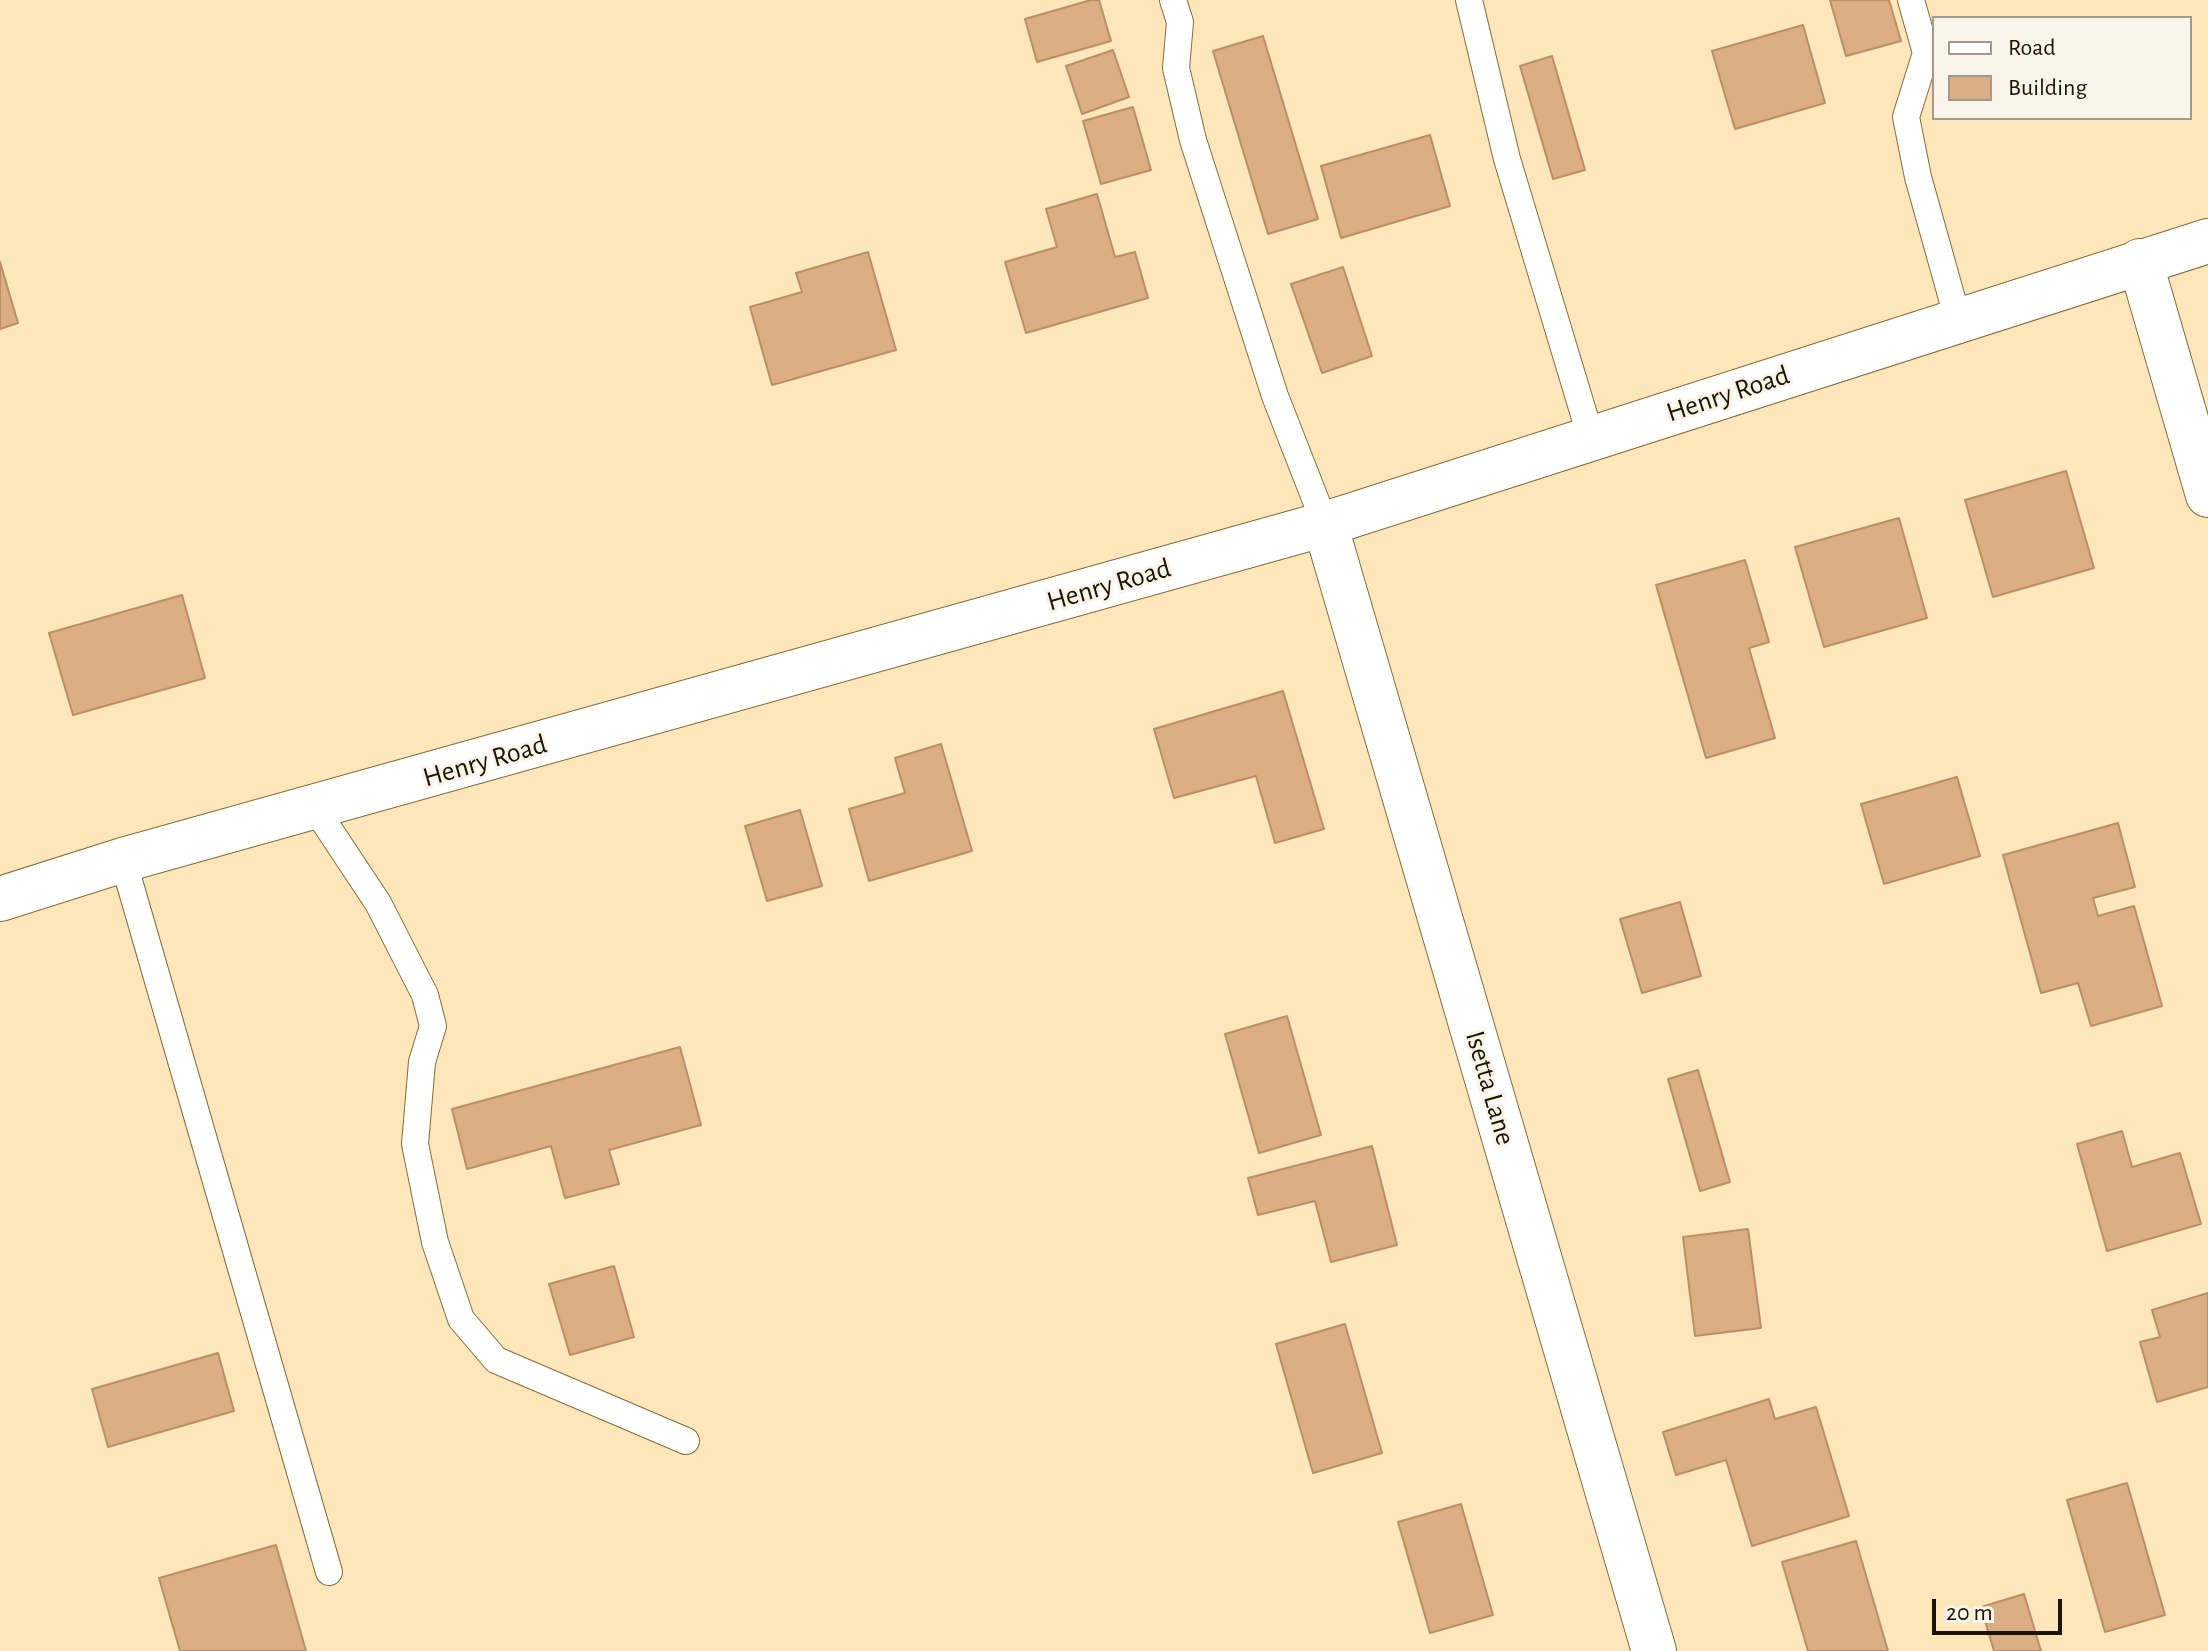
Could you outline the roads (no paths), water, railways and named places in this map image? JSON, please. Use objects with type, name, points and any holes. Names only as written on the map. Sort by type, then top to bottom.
[{"type":"street","name":"Henry Road","points":[[0,899],[123,860],[1325,524],[2208,241]]},
{"type":"street","points":[[2140,261],[2208,495]]},
{"type":"street","name":"Isetta Lane","points":[[1325,524],[1654,1651]]},
{"type":"lane","points":[[1173,0],[1180,22],[1176,68],[1193,140],[1275,396],[1325,524]]},
{"type":"lane","points":[[1469,0],[1507,159],[1591,438]]},
{"type":"lane","points":[[1911,0],[1926,53],[1906,117],[1918,177],[1958,320]]},
{"type":"lane","points":[[315,808],[378,903],[425,995],[433,1026],[422,1062],[415,1144],[435,1242],[461,1319],[496,1360],[686,1441]]},
{"type":"lane","points":[[123,860],[329,1572]]}]
